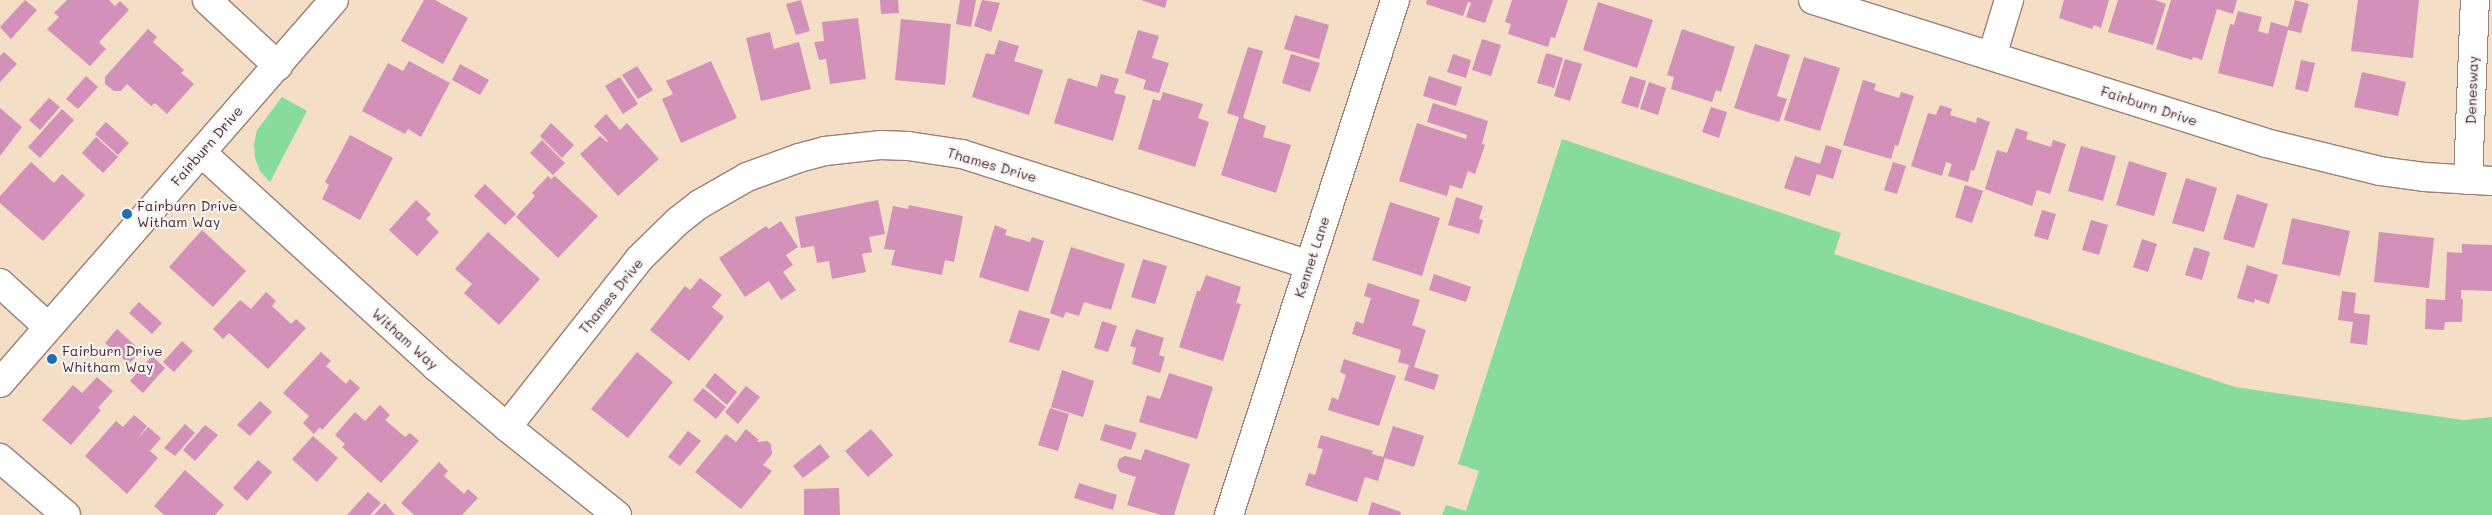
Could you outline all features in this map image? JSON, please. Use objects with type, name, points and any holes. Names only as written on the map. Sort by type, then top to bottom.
[{"type":"street","points":[[207,0],[278,66]]},
{"type":"street","name":"Fairburn Drive","points":[[0,383],[334,0]]},
{"type":"street","name":"Kennet Lane","points":[[1229,515],[1395,0]]},
{"type":"street","name":"Fairburn Drive","points":[[1813,0],[2266,143],[2380,171],[2480,180]]},
{"type":"street","points":[[1992,56],[2009,0]]},
{"type":"street","name":"Denesway","points":[[2475,0],[2480,180]]},
{"type":"street","name":"Thames Drive","points":[[507,427],[639,259],[678,221],[700,204],[747,177],[799,158],[826,152],[871,146],[908,146],[962,154],[1309,266]]},
{"type":"street","name":"Witham Way","points":[[202,153],[436,366],[507,427],[617,515]]},
{"type":"street","points":[[0,283],[48,326]]},
{"type":"street","points":[[0,458],[66,515]]},
{"type":"green space","points":[[282,97],[307,111],[270,182],[260,171],[255,158],[254,144],[257,130]]},
{"type":"green space","points":[[1562,139],[1841,233],[1834,254],[2235,387],[2463,420],[2492,417],[2492,515],[1442,515],[1446,505],[1466,511],[1479,471],[1458,464]]},
{"type":"building","points":[[25,0],[37,10],[11,39],[0,27]]},
{"type":"building","points":[[67,0],[109,0],[115,6],[120,1],[129,10],[99,42],[106,49],[90,66],[47,29],[59,17],[54,13]]},
{"type":"building","points":[[424,0],[435,0],[468,18],[443,64],[401,41]]},
{"type":"building","points":[[801,0],[810,31],[796,35],[786,4]]},
{"type":"building","points":[[880,0],[898,0],[899,13],[881,14]]},
{"type":"building","points":[[960,0],[976,0],[971,27],[956,24]]},
{"type":"building","points":[[982,0],[1000,3],[991,32],[974,26]]},
{"type":"building","points":[[1141,0],[1167,0],[1165,8]]},
{"type":"building","points":[[1427,0],[1493,0],[1485,23],[1466,17],[1471,3],[1468,2],[1463,16],[1426,4]]},
{"type":"building","points":[[1512,0],[1568,0],[1555,38],[1551,37],[1548,47],[1508,34],[1511,24],[1505,22]]},
{"type":"building","points":[[2064,0],[2109,0],[2101,28],[2094,25],[2092,29],[2059,18]]},
{"type":"building","points":[[2118,0],[2155,0],[2166,4],[2153,45],[2108,32]]},
{"type":"building","points":[[2171,0],[2237,0],[2233,14],[2217,9],[2202,60],[2193,57],[2192,60],[2156,49]]},
{"type":"building","points":[[2295,0],[2309,4],[2301,33],[2288,30],[2273,87],[2218,73],[2230,24],[2234,25],[2238,11],[2262,17],[2258,31],[2268,34],[2271,22],[2288,27]]},
{"type":"building","points":[[2358,0],[2419,0],[2413,58],[2351,51]]},
{"type":"building","points":[[1598,2],[1653,20],[1637,68],[1583,50]]},
{"type":"building","points":[[1295,15],[1329,25],[1319,59],[1284,49]]},
{"type":"building","points":[[858,18],[866,79],[830,84],[826,59],[819,60],[814,42],[824,41],[822,22]]},
{"type":"building","points":[[901,19],[951,24],[945,85],[895,80]]},
{"type":"building","points":[[148,29],[157,37],[153,42],[184,70],[181,73],[194,84],[167,114],[155,103],[151,106],[127,84],[121,91],[114,91],[105,84],[105,77]]},
{"type":"building","points":[[1682,29],[1735,47],[1721,92],[1716,90],[1712,102],[1671,89],[1674,77],[1667,75]]},
{"type":"building","points":[[1138,30],[1159,36],[1152,58],[1169,63],[1159,93],[1143,89],[1146,80],[1125,73]]},
{"type":"building","points":[[770,32],[774,49],[799,42],[811,89],[761,101],[746,38]]},
{"type":"building","points":[[1482,39],[1501,45],[1491,76],[1472,70]]},
{"type":"building","points":[[999,40],[1019,46],[1014,61],[1043,70],[1029,115],[972,97],[986,53],[994,55]]},
{"type":"building","points":[[1755,44],[1790,55],[1777,96],[1787,99],[1779,122],[1734,108]]},
{"type":"building","points":[[1248,47],[1263,51],[1243,118],[1266,126],[1263,137],[1291,145],[1276,193],[1221,175],[1239,117],[1227,113]]},
{"type":"building","points":[[4,52],[17,64],[0,82],[0,56]]},
{"type":"building","points":[[1546,53],[1563,58],[1554,88],[1537,83]]},
{"type":"building","points":[[1291,54],[1320,63],[1310,92],[1282,83]]},
{"type":"building","points":[[1453,54],[1471,60],[1466,78],[1447,72]]},
{"type":"building","points":[[1804,57],[1840,68],[1820,131],[1784,120]]},
{"type":"building","points":[[1565,59],[1582,64],[1570,101],[1554,96]]},
{"type":"building","points":[[2301,60],[2315,63],[2308,92],[2295,89]]},
{"type":"building","points":[[409,61],[450,83],[421,137],[408,129],[405,134],[362,111],[388,63],[403,71]]},
{"type":"building","points":[[711,61],[737,118],[681,143],[662,99],[673,94],[666,81]]},
{"type":"building","points":[[460,64],[489,80],[480,95],[452,80]]},
{"type":"building","points":[[637,66],[653,90],[638,99],[622,75]]},
{"type":"building","points":[[2362,72],[2406,82],[2398,116],[2354,107]]},
{"type":"building","points":[[1101,74],[1119,79],[1114,93],[1126,96],[1113,141],[1054,123],[1068,78],[1097,87]]},
{"type":"building","points":[[86,76],[98,87],[78,109],[66,99]]},
{"type":"building","points":[[1429,76],[1462,87],[1456,106],[1423,96]]},
{"type":"building","points":[[1630,76],[1646,81],[1638,108],[1621,103]]},
{"type":"building","points":[[620,77],[638,104],[623,114],[605,86]]},
{"type":"building","points":[[1863,80],[1876,84],[1874,90],[1886,94],[1899,98],[1901,92],[1914,96],[1898,146],[1895,145],[1891,159],[1843,145]]},
{"type":"building","points":[[1649,82],[1666,88],[1658,115],[1640,109]]},
{"type":"building","points":[[1163,92],[1203,104],[1198,118],[1209,122],[1195,167],[1138,149],[1153,99],[1160,101]]},
{"type":"building","points":[[49,98],[60,107],[40,130],[29,120]]},
{"type":"building","points":[[1433,103],[1488,121],[1482,144],[1485,145],[1475,174],[1468,171],[1462,189],[1450,185],[1447,196],[1399,181],[1417,123],[1466,139],[1467,135],[1427,122]]},
{"type":"building","points":[[1940,105],[1952,109],[1950,115],[1976,123],[1977,117],[1990,122],[1974,171],[1971,170],[1968,182],[1948,176],[1952,164],[1946,162],[1942,176],[1911,166],[1928,113],[1936,115]]},
{"type":"building","points":[[1711,107],[1727,112],[1719,138],[1702,132]]},
{"type":"building","points":[[0,108],[22,127],[0,156]]},
{"type":"building","points":[[62,109],[74,120],[40,158],[28,147]]},
{"type":"building","points":[[606,114],[620,130],[627,123],[659,159],[618,196],[580,154],[600,136],[608,141],[594,126]]},
{"type":"building","points":[[106,122],[129,143],[118,155],[95,134]]},
{"type":"building","points":[[551,123],[574,145],[562,158],[540,136]]},
{"type":"building","points":[[2016,128],[2028,132],[2026,139],[2051,147],[2053,140],[2066,144],[2050,194],[2037,190],[2032,206],[1985,189],[1997,150],[2007,153]]},
{"type":"building","points":[[350,135],[393,158],[360,220],[322,199],[329,185],[325,182]]},
{"type":"building","points":[[96,137],[118,157],[103,173],[82,153]]},
{"type":"building","points":[[542,140],[565,163],[553,175],[530,153]]},
{"type":"building","points":[[1826,145],[1842,150],[1833,179],[1817,174],[1810,196],[1784,188],[1795,156],[1820,164]]},
{"type":"building","points":[[2081,146],[2116,156],[2103,201],[2068,191]]},
{"type":"building","points":[[2129,161],[2167,173],[2154,216],[2116,205]]},
{"type":"building","points":[[31,162],[54,183],[62,174],[85,195],[43,241],[0,203],[0,196]]},
{"type":"building","points":[[1893,162],[1906,166],[1897,194],[1884,190]]},
{"type":"building","points":[[548,176],[551,179],[555,176],[598,216],[558,258],[516,217],[535,196],[532,193]]},
{"type":"building","points":[[2186,178],[2217,188],[2204,232],[2172,223]]},
{"type":"building","points":[[485,184],[516,214],[505,225],[474,196]]},
{"type":"building","points":[[1965,185],[1983,191],[1972,223],[1955,217]]},
{"type":"building","points":[[2237,194],[2268,204],[2254,248],[2223,239]]},
{"type":"building","points":[[1456,197],[1483,206],[1479,219],[1483,220],[1479,234],[1448,225]]},
{"type":"building","points":[[416,200],[431,214],[426,219],[439,232],[417,256],[389,230]]},
{"type":"building","points":[[878,200],[885,234],[869,237],[872,252],[862,254],[866,272],[832,279],[829,261],[817,263],[814,246],[801,248],[795,217]]},
{"type":"building","points":[[1390,202],[1440,218],[1422,276],[1372,260]]},
{"type":"building","points":[[909,205],[963,216],[954,262],[945,260],[942,275],[891,265],[895,250],[884,249],[893,206],[908,209]]},
{"type":"building","points":[[2042,210],[2056,214],[2048,240],[2034,236]]},
{"type":"building","points":[[2292,218],[2350,231],[2340,276],[2282,264]]},
{"type":"building","points":[[2091,220],[2108,225],[2099,255],[2082,250]]},
{"type":"building","points":[[781,221],[798,247],[786,255],[793,265],[783,272],[796,290],[781,300],[769,281],[745,297],[719,258],[766,226],[769,229]]},
{"type":"building","points":[[995,225],[1007,230],[1005,235],[1030,242],[1032,237],[1044,241],[1028,292],[979,277]]},
{"type":"building","points":[[202,230],[246,271],[213,307],[169,267]]},
{"type":"building","points":[[488,232],[540,279],[499,325],[464,293],[472,284],[455,269]]},
{"type":"building","points":[[2379,232],[2434,238],[2429,288],[2374,282]]},
{"type":"building","points":[[2142,239],[2157,244],[2148,272],[2133,267]]},
{"type":"building","points":[[2462,244],[2492,245],[2492,291],[2461,290],[2461,299],[2463,299],[2462,322],[2445,322],[2444,330],[2425,329],[2426,299],[2445,300],[2447,252],[2462,253]]},
{"type":"building","points":[[1071,247],[1125,264],[1111,310],[1084,302],[1079,316],[1066,312],[1063,318],[1050,313]]},
{"type":"building","points":[[2194,247],[2210,252],[2202,280],[2185,275]]},
{"type":"building","points":[[1143,259],[1167,266],[1155,304],[1131,297]]},
{"type":"building","points":[[2247,265],[2278,275],[2269,304],[2255,299],[2254,303],[2237,298]]},
{"type":"building","points":[[1434,274],[1471,287],[1466,302],[1429,290]]},
{"type":"building","points":[[1206,275],[1241,287],[1236,303],[1241,304],[1223,361],[1179,347],[1197,291],[1200,291]]},
{"type":"building","points":[[700,278],[722,295],[712,307],[724,317],[689,361],[650,330],[685,286],[690,290]]},
{"type":"building","points":[[1368,283],[1420,300],[1412,325],[1426,330],[1414,367],[1439,375],[1434,390],[1404,380],[1409,365],[1398,362],[1401,350],[1352,334],[1356,321],[1363,324],[1371,298],[1364,296]]},
{"type":"building","points":[[2342,291],[2356,293],[2354,313],[2370,315],[2367,345],[2350,343],[2353,322],[2338,320]]},
{"type":"building","points":[[266,292],[276,301],[272,306],[291,324],[296,319],[306,328],[268,369],[229,333],[223,339],[213,329],[240,300],[251,309]]},
{"type":"building","points":[[139,302],[162,323],[152,334],[129,313]]},
{"type":"building","points":[[1019,310],[1050,319],[1039,351],[1009,342]]},
{"type":"building","points":[[1102,321],[1117,326],[1108,352],[1094,348]]},
{"type":"building","points":[[117,329],[141,351],[129,364],[105,343]]},
{"type":"building","points":[[1136,329],[1164,338],[1159,355],[1165,357],[1160,373],[1132,364],[1136,348],[1130,346]]},
{"type":"building","points":[[182,341],[193,351],[174,372],[163,362]]},
{"type":"building","points":[[321,352],[331,361],[326,366],[346,384],[350,379],[360,388],[322,430],[320,427],[314,434],[303,423],[309,416],[283,393]]},
{"type":"building","points":[[637,352],[673,382],[628,438],[591,409]]},
{"type":"building","points":[[152,356],[165,368],[143,393],[130,381]]},
{"type":"building","points":[[1344,359],[1396,376],[1379,426],[1328,410],[1332,397],[1338,400],[1346,375],[1340,372]]},
{"type":"building","points":[[1062,370],[1094,381],[1083,417],[1051,407]]},
{"type":"building","points":[[715,373],[737,392],[727,405],[705,386]]},
{"type":"building","points":[[1169,373],[1213,387],[1197,439],[1139,422],[1147,395],[1160,399]]},
{"type":"building","points":[[97,377],[113,391],[98,408],[101,410],[71,445],[42,420],[73,385],[82,393]]},
{"type":"building","points":[[746,386],[760,397],[738,424],[725,412]]},
{"type":"building","points":[[703,388],[726,407],[716,419],[693,400]]},
{"type":"building","points":[[260,401],[272,412],[250,436],[237,425]]},
{"type":"building","points":[[380,405],[390,415],[385,420],[405,437],[410,433],[419,441],[381,483],[342,447],[345,444],[335,435],[355,412],[365,421]]},
{"type":"building","points":[[1050,408],[1069,414],[1058,451],[1038,445]]},
{"type":"building","points":[[134,415],[147,426],[137,440],[148,427],[161,438],[150,451],[158,458],[127,494],[85,456],[116,421],[123,427]]},
{"type":"building","points":[[185,424],[195,433],[175,456],[164,448]]},
{"type":"building","points":[[1105,424],[1137,433],[1131,450],[1100,440]]},
{"type":"building","points":[[205,425],[218,435],[195,461],[183,450]]},
{"type":"building","points":[[1393,426],[1424,436],[1414,467],[1385,458],[1378,481],[1365,477],[1357,502],[1305,485],[1309,473],[1315,475],[1323,449],[1317,448],[1321,435],[1373,451],[1372,454],[1383,457]]},
{"type":"building","points":[[746,429],[759,440],[757,442],[767,441],[771,444],[772,454],[763,465],[772,471],[741,509],[695,472],[726,434],[736,442]]},
{"type":"building","points":[[871,429],[893,455],[868,477],[845,451]]},
{"type":"building","points":[[688,431],[701,441],[680,466],[668,457]]},
{"type":"building","points":[[313,436],[338,458],[317,482],[292,459]]},
{"type":"building","points":[[820,444],[830,457],[803,478],[793,466]]},
{"type":"building","points":[[1145,449],[1190,464],[1174,515],[1161,515],[1127,505],[1136,477],[1120,472],[1117,466],[1119,459],[1125,456],[1141,460]]},
{"type":"building","points":[[258,460],[272,472],[247,501],[233,488]]},
{"type":"building","points":[[439,462],[448,471],[444,476],[464,494],[468,489],[478,498],[462,515],[414,515],[401,503]]},
{"type":"building","points":[[185,470],[224,505],[215,515],[164,515],[154,506]]},
{"type":"building","points":[[1079,483],[1117,495],[1113,510],[1074,498]]},
{"type":"building","points":[[839,488],[840,515],[804,515],[804,489]]},
{"type":"building","points":[[368,492],[381,503],[370,515],[347,515]]},
{"type":"building","points":[[1372,502],[1401,512],[1400,515],[1368,515]]},
{"type":"building","points":[[385,503],[395,515],[374,515]]},
{"type":"place","name":"Fairburn Drive Witham Way","points":[[127,214]]},
{"type":"place","name":"Fairburn Drive Whitham Way","points":[[52,359]]}]
